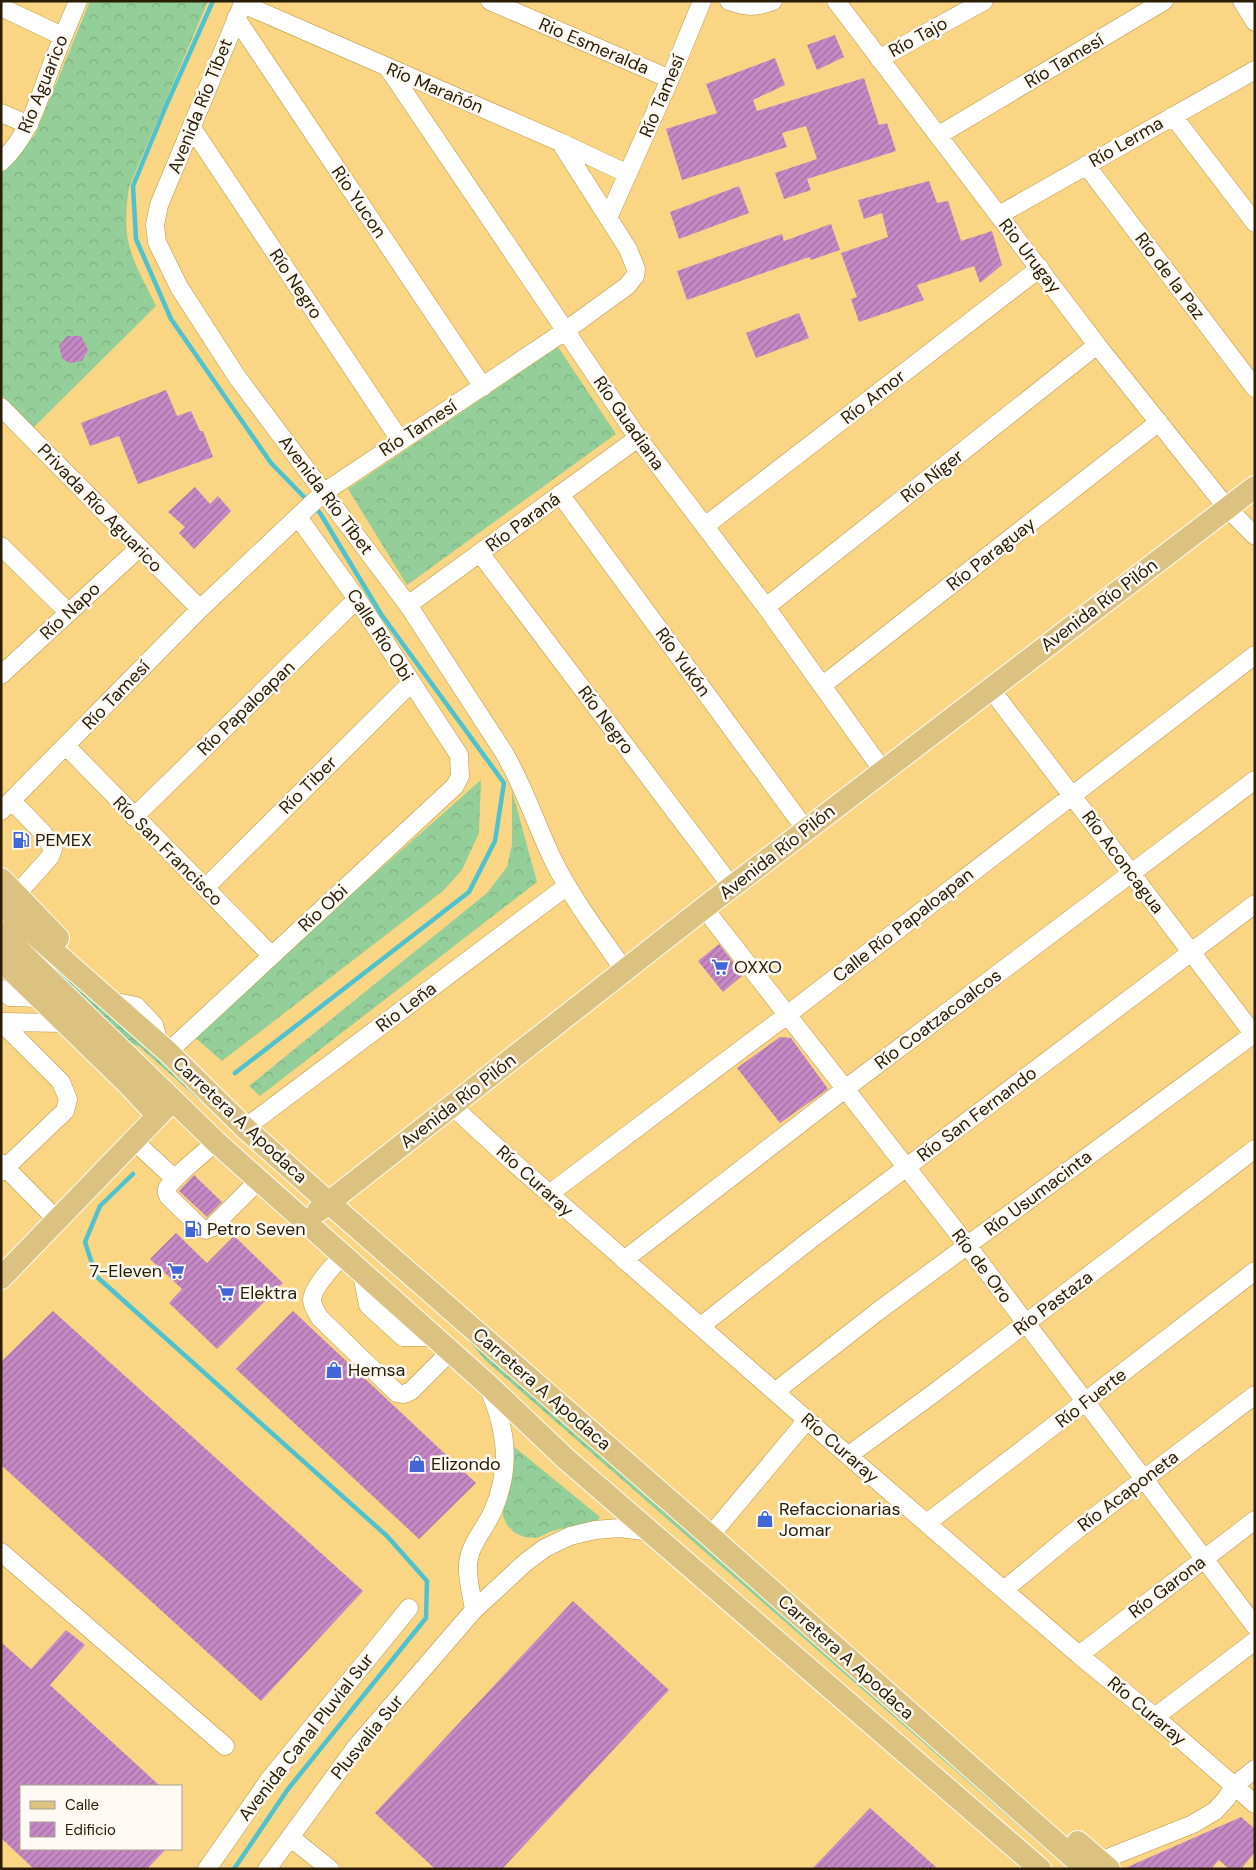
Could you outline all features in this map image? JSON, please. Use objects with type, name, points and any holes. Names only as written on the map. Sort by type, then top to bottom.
[{"type":"main road","name":"Avenida Río Pilón","points":[[304,1223],[328,1202],[704,908],[1255,487]]},
{"type":"main road","name":"Carretera A Apodaca","points":[[6,897],[107,999],[163,1048],[245,1128],[328,1202],[840,1634],[1099,1866]]},
{"type":"main road","name":"Carretera A Apodaca","points":[[1,933],[216,1142],[304,1223],[486,1384],[566,1459],[1040,1869]]},
{"type":"main road","points":[[1,960],[130,1086],[158,1116]]},
{"type":"main road","points":[[1,1278],[173,1100]]},
{"type":"street","name":"Río Aguarico","points":[[1,162],[21,141],[29,125],[62,36],[78,1]]},
{"type":"street","name":"Rio Esmeralda","points":[[490,1],[670,79]]},
{"type":"street","name":"Río Tamesí","points":[[6,806],[200,608],[321,495],[400,440],[483,387],[565,331],[627,286],[634,276],[636,269],[631,255],[608,218],[670,79],[702,1]]},
{"type":"street","points":[[728,1],[754,7],[773,1]]},
{"type":"street","name":"Rio Urugay","points":[[836,1],[1097,345],[1227,508],[1255,536]]},
{"type":"street","name":"Río Tajo","points":[[879,59],[984,1]]},
{"type":"street","name":"Río Tamesí","points":[[939,135],[1164,1]]},
{"type":"street","points":[[1242,1],[1255,22]]},
{"type":"street","points":[[1,7],[62,36]]},
{"type":"street","name":"Río Marañón","points":[[241,8],[388,68],[560,142],[628,174]]},
{"type":"street","name":"Avenida Río Tíbet","points":[[241,8],[160,205],[155,225],[157,242],[179,287],[237,376],[321,495],[408,605],[516,772],[554,862],[567,886],[624,970]]},
{"type":"street","name":"Rio Yucon","points":[[241,8],[483,387]]},
{"type":"street","name":"Río Guadiana","points":[[388,68],[638,438],[766,607],[883,771]]},
{"type":"street","name":"Río Lerma","points":[[999,215],[1255,70]]},
{"type":"street","points":[[1,112],[29,125]]},
{"type":"street","points":[[1173,116],[1255,223]]},
{"type":"street","name":"Río Negro","points":[[192,128],[400,440]]},
{"type":"street","points":[[560,142],[608,218]]},
{"type":"street","name":"Río de la Paz","points":[[1086,165],[1255,388]]},
{"type":"street","name":"Río Amor","points":[[705,526],[1040,268]]},
{"type":"street","name":"Río Níger","points":[[766,607],[1097,345]]},
{"type":"street","name":"Privada Río Aguarico","points":[[1,406],[200,608]]},
{"type":"street","name":"Río Paraguay","points":[[823,685],[1159,422]]},
{"type":"street","name":"Río Paraná","points":[[408,605],[638,438]]},
{"type":"street","name":"Río Yukón","points":[[560,494],[806,830]]},
{"type":"street","name":"Calle Río Obi","points":[[300,514],[459,755]]},
{"type":"street","points":[[1,546],[68,612]]},
{"type":"street","name":"Río Napo","points":[[1,675],[139,548]]},
{"type":"street","name":"Río Negro","points":[[480,553],[732,887]]},
{"type":"street","name":"Río Papaloapan","points":[[134,817],[357,599]]},
{"type":"street","name":"Calle Río Papaloapan","points":[[549,1194],[787,1015],[1255,655]]},
{"type":"street","name":"Río Tiber","points":[[205,888],[411,683]]},
{"type":"street","name":"Río Aconcagua","points":[[990,688],[1254,1034]]},
{"type":"street","name":"Río San Francisco","points":[[66,746],[270,956]]},
{"type":"street","name":"Río Obi","points":[[163,1048],[270,956],[454,786],[460,776],[459,755]]},
{"type":"street","name":"Río Coatzacoalcos","points":[[624,1260],[845,1089],[1255,780]]},
{"type":"street","points":[[6,806],[43,833],[53,849],[50,857],[6,897]]},
{"type":"street","name":"Rio Leña","points":[[245,1128],[567,886]]},
{"type":"street","name":"Río San Fernando","points":[[701,1326],[906,1167],[1255,904]]},
{"type":"street","name":"Río de Oro","points":[[704,908],[967,1245],[1203,1560],[1255,1626]]},
{"type":"street","points":[[1,989],[10,997],[40,998]]},
{"type":"street","points":[[1,1022],[65,1023]]},
{"type":"street","points":[[1,1022],[61,1082],[68,1099],[65,1110],[3,1168],[57,1220]]},
{"type":"street","name":"Río Usumacinta","points":[[776,1391],[877,1312],[1254,1034]]},
{"type":"street","name":"Río Curaray","points":[[452,1106],[549,1194],[807,1420],[1255,1804]]},
{"type":"street","points":[[134,1140],[175,1180]]},
{"type":"street","points":[[216,1142],[168,1188],[168,1196],[201,1228],[206,1230],[211,1228],[258,1181]]},
{"type":"street","name":"Río Pastaza","points":[[849,1455],[934,1393],[1255,1149]]},
{"type":"street","points":[[342,1256],[314,1291],[312,1300],[314,1309],[320,1318],[397,1393],[404,1394],[411,1391],[442,1345]]},
{"type":"street","name":"Río Fuerte","points":[[927,1522],[1255,1272]]},
{"type":"street","points":[[474,1610],[468,1564],[470,1551],[492,1513],[504,1479],[506,1461],[497,1408],[486,1384]]},
{"type":"street","name":"Río Acaponeta","points":[[1004,1590],[1073,1533],[1255,1395]]},
{"type":"street","points":[[715,1530],[807,1420]]},
{"type":"street","name":"Río Garona","points":[[1079,1655],[1255,1520]]},
{"type":"street","name":"Plusvalia Sur","points":[[267,1869],[356,1747],[474,1610],[526,1562],[545,1548],[570,1536],[595,1530],[620,1528],[651,1532]]},
{"type":"street","points":[[1,1552],[225,1746]]},
{"type":"street","name":"Avenida Canal Pluvial Sur","points":[[207,1869],[269,1780],[409,1608]]},
{"type":"street","points":[[1155,1717],[1255,1641]]},
{"type":"street","points":[[1099,1866],[1193,1824],[1214,1811],[1226,1799],[1234,1786],[1255,1769]]},
{"type":"street","points":[[290,1837],[330,1869]]},
{"type":"green space","points":[[90,1],[208,1],[129,187],[126,222],[131,253],[156,306],[33,428],[1,395],[1,170],[16,158],[35,135]]},
{"type":"green space","points":[[558,347],[616,434],[407,585],[348,489]]},
{"type":"green space","points":[[481,780],[479,833],[462,870],[443,891],[222,1061],[192,1035]]},
{"type":"green space","points":[[512,791],[537,882],[260,1096],[249,1086],[487,893],[507,867],[512,845]]},
{"type":"green space","points":[[1,909],[104,1011],[294,1180],[282,1174],[140,1047],[122,1039],[1,924]]},
{"type":"green space","points":[[460,1330],[1077,1869],[1068,1869],[485,1360]]},
{"type":"green space","points":[[512,1445],[600,1517],[598,1520],[552,1531],[537,1538],[524,1537],[515,1533],[507,1525],[503,1516],[509,1489]]},
{"type":"building","points":[[835,35],[844,57],[817,70],[807,45]]},
{"type":"building","points":[[775,58],[785,85],[753,100],[757,111],[864,78],[879,125],[887,123],[896,151],[807,179],[811,190],[784,199],[775,173],[817,159],[806,126],[782,133],[787,147],[682,180],[666,129],[717,113],[706,84]]},
{"type":"building","points":[[929,181],[937,203],[948,201],[961,241],[992,231],[1002,265],[980,283],[974,266],[917,285],[924,300],[859,322],[851,299],[857,297],[841,253],[888,237],[882,213],[864,219],[858,200]]},
{"type":"building","points":[[739,186],[749,213],[679,239],[670,212]]},
{"type":"building","points":[[831,224],[840,250],[811,260],[809,257],[687,300],[677,271],[782,234],[784,241]]},
{"type":"building","points":[[799,313],[809,338],[756,358],[746,333]]},
{"type":"building","points":[[67,336],[81,336],[88,350],[82,361],[69,363],[62,358],[59,346]]},
{"type":"building","points":[[166,390],[177,416],[191,411],[200,431],[203,431],[213,457],[138,484],[119,436],[90,446],[81,423]]},
{"type":"building","points":[[195,487],[210,504],[218,496],[231,511],[194,549],[179,533],[185,527],[168,512]]},
{"type":"building","points":[[719,944],[743,975],[723,992],[698,961]]},
{"type":"building","points":[[780,1037],[791,1038],[828,1089],[780,1123],[737,1068]]},
{"type":"building","points":[[194,1175],[222,1202],[207,1217],[179,1191]]},
{"type":"building","name":"Elektra","points":[[176,1233],[207,1263],[234,1236],[283,1283],[217,1349],[169,1303],[182,1289],[150,1259]]},
{"type":"building","points":[[53,1311],[363,1591],[261,1701],[1,1465],[1,1362]]},
{"type":"building","points":[[293,1311],[476,1483],[419,1539],[236,1369]]},
{"type":"building","points":[[573,1601],[669,1690],[502,1869],[435,1869],[375,1813]]},
{"type":"building","points":[[66,1630],[85,1645],[50,1685],[159,1785],[20,1785],[20,1850],[165,1850],[147,1869],[34,1869],[1,1838],[1,1642],[31,1669]]},
{"type":"building","points":[[870,1808],[938,1869],[812,1869]]},
{"type":"building","points":[[1241,1817],[1255,1829],[1255,1852],[1241,1869],[1229,1869],[1219,1860],[1211,1869],[1123,1869]]},
{"type":"waterway","points":[[213,1],[133,186],[136,239],[171,319],[271,463],[309,502]]},
{"type":"waterway","points":[[235,1073],[469,892],[495,841],[504,783],[381,614],[320,513],[315,508]]},
{"type":"waterway","points":[[133,1174],[100,1206],[85,1242],[96,1276],[387,1536],[427,1581],[426,1618],[288,1789],[234,1869]]},
{"type":"place","name":"PEMEX","points":[[21,840]]},
{"type":"place","name":"OXXO","points":[[720,967]]},
{"type":"place","name":"Petro Seven","points":[[193,1229]]},
{"type":"place","name":"7-Eleven","points":[[176,1271]]},
{"type":"place","name":"Elektra","points":[[226,1293]]},
{"type":"place","name":"Hemsa","points":[[334,1370]]},
{"type":"place","name":"Elizondo","points":[[417,1464]]},
{"type":"place","name":"Refaccionarias Jomar","points":[[765,1519]]}]
